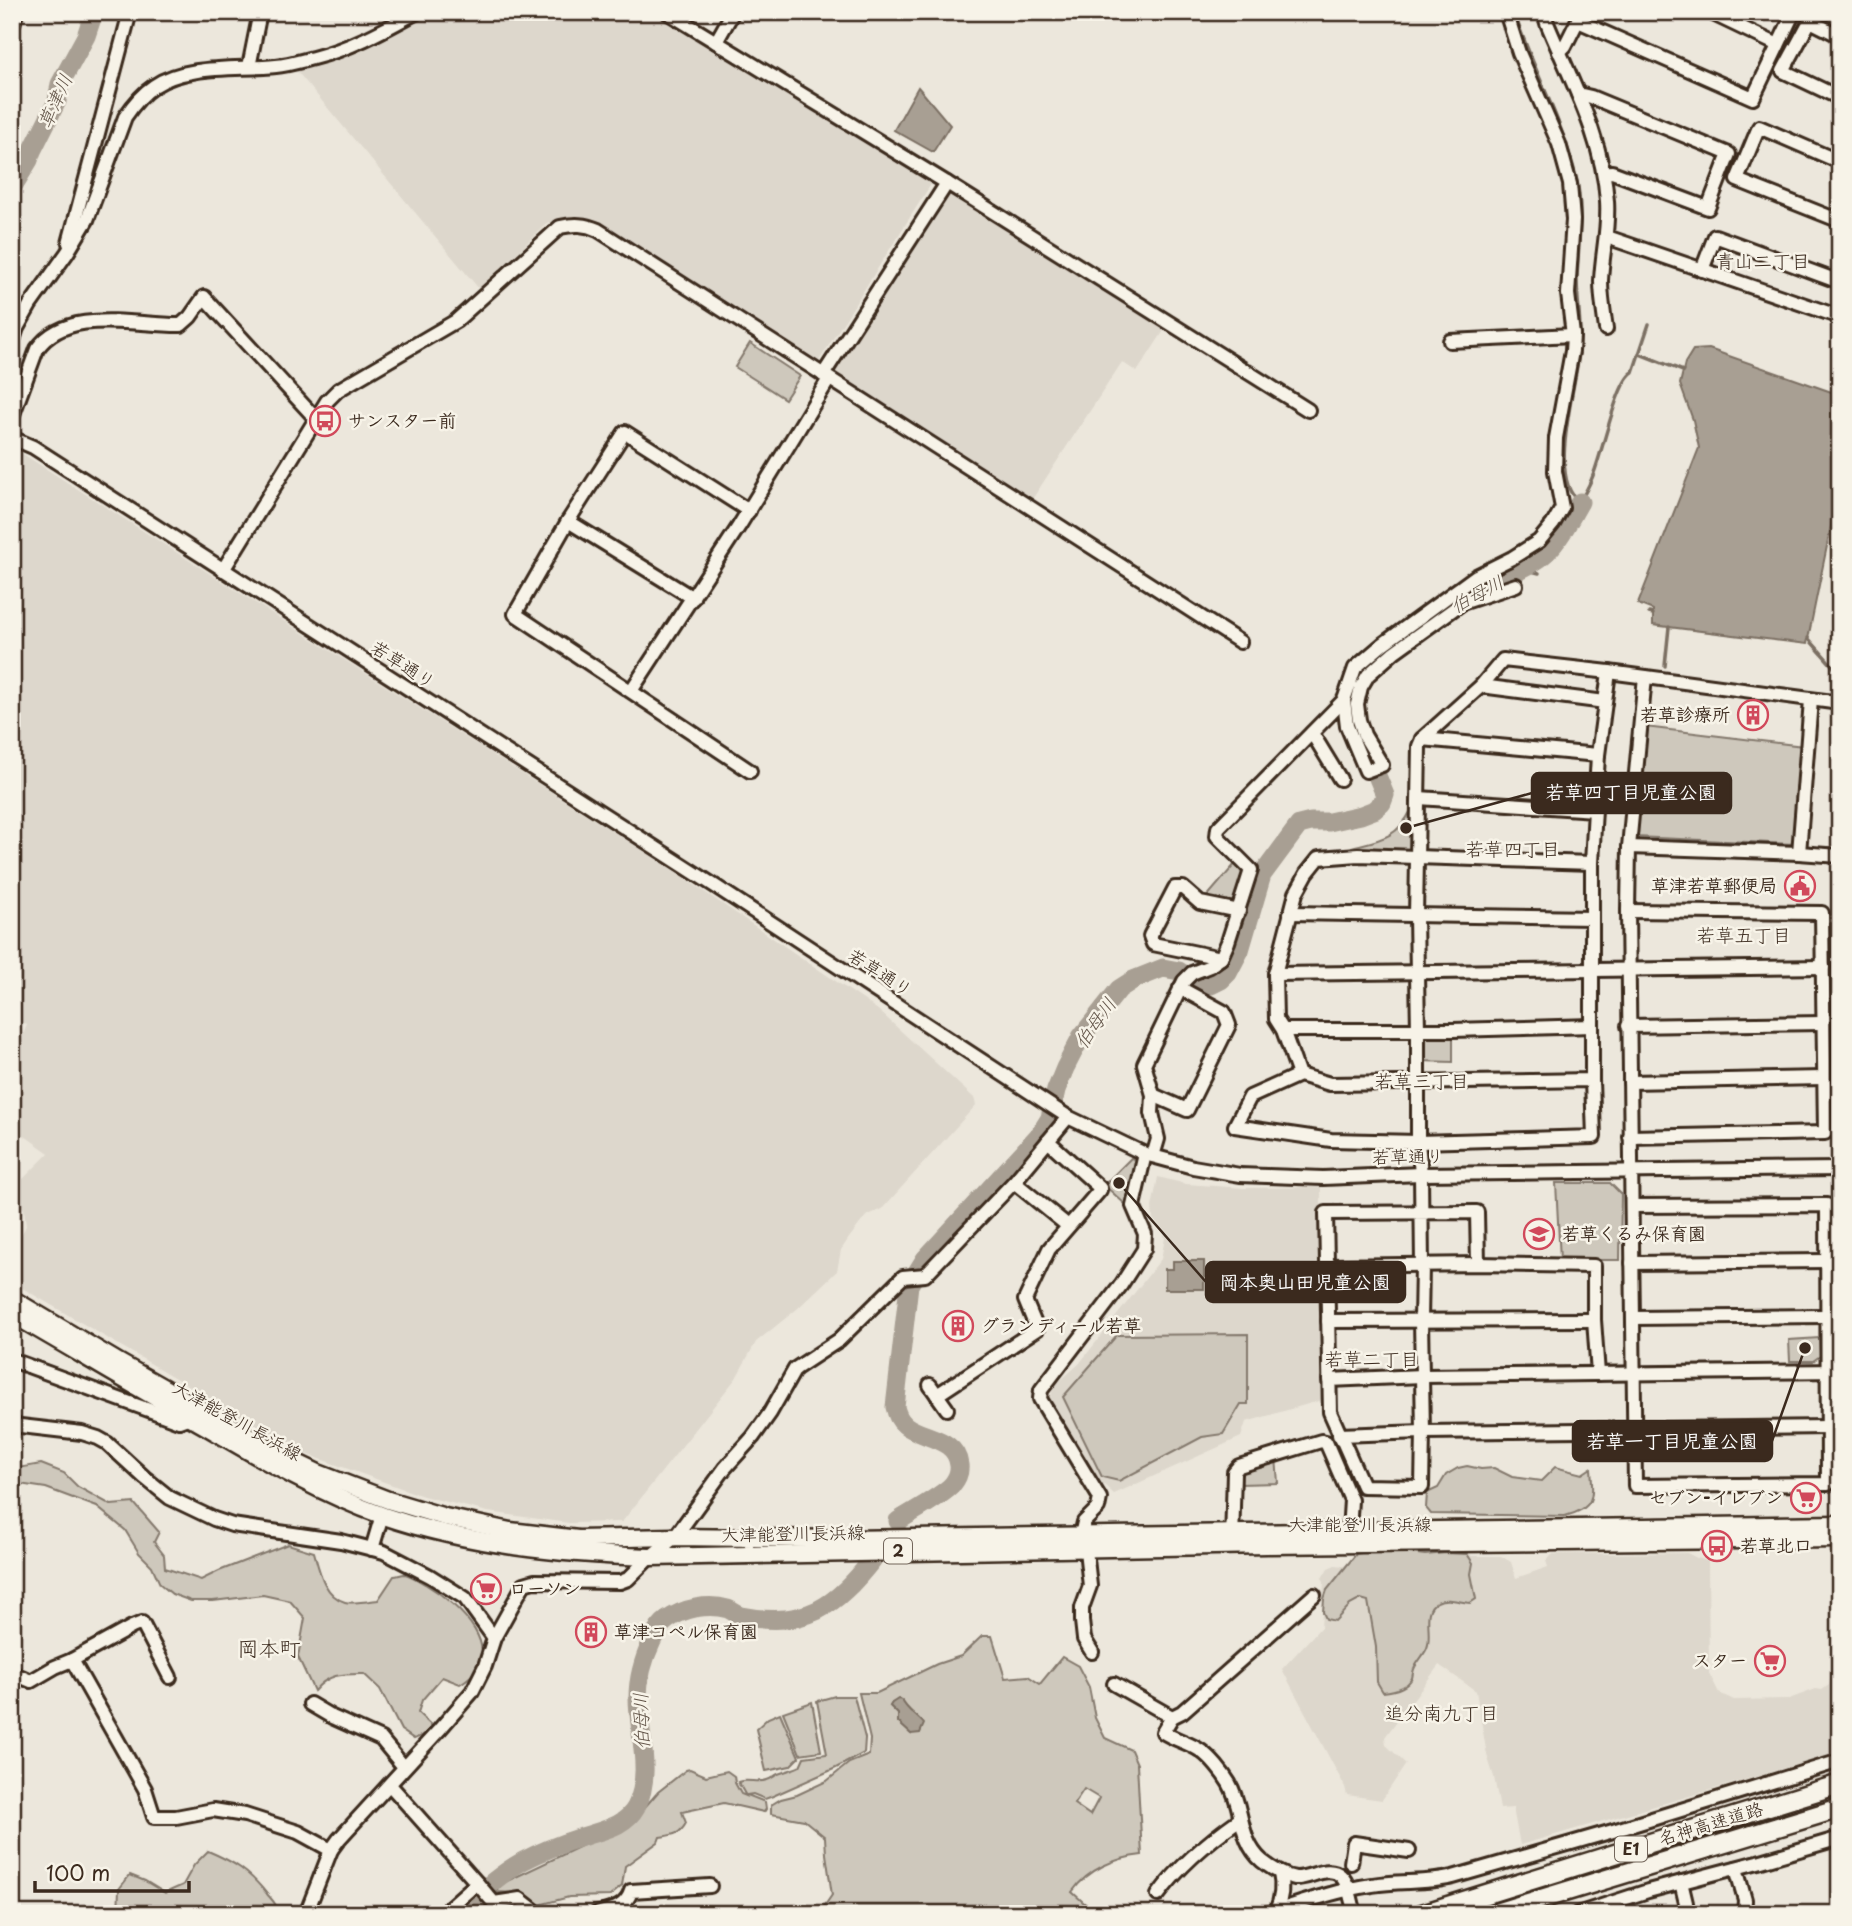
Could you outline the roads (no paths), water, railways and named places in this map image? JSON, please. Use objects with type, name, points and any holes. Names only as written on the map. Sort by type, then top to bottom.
[{"type":"highway","name":"名神高速道路","points":[[1422,1914],[1840,1784]]},
{"type":"highway","name":"名神高速道路","points":[[1492,1914],[1840,1808]]},
{"type":"main road","points":[[12,22],[15,12]]},
{"type":"main road","name":"大津能登川長浜線","points":[[12,1299],[289,1459],[388,1500],[445,1517],[510,1531],[578,1539],[675,1537],[1084,1542]]},
{"type":"main road","name":"大津能登川長浜線","points":[[12,1314],[276,1467],[327,1492],[382,1515],[444,1532],[521,1547],[581,1554],[650,1557],[1232,1539],[1840,1539]]},
{"type":"main road","name":"大津能登川長浜線","points":[[1232,1539],[1349,1532],[1840,1524]]},
{"type":"street","points":[[67,253],[130,12]]},
{"type":"street","points":[[249,67],[260,12]]},
{"type":"street","points":[[12,343],[30,304],[87,220],[122,125],[134,103],[156,84],[187,73],[278,66],[316,57],[347,46],[417,12]]},
{"type":"street","points":[[667,12],[947,183],[1308,410]]},
{"type":"street","points":[[716,42],[733,12]]},
{"type":"street","points":[[1092,1652],[1084,1639],[1082,1621],[1082,1608],[1090,1586],[1084,1522],[1098,1507],[1100,1498],[1048,1415],[1040,1399],[1041,1390],[1121,1285],[1144,1249],[1145,1234],[1132,1206],[1149,1155],[1158,1139],[1152,1113],[1153,1094],[1144,1064],[1185,981],[1221,958],[1251,870],[1217,836],[1217,828],[1344,700],[1355,668],[1476,576],[1539,541],[1562,508],[1555,471],[1556,438],[1570,371],[1573,335],[1568,294],[1573,220],[1570,184],[1559,144],[1519,53],[1506,12]]},
{"type":"street","points":[[1544,12],[1591,125],[1604,173],[1608,202],[1607,237],[1601,280],[1606,330]]},
{"type":"street","points":[[1709,12],[1778,46]]},
{"type":"street","points":[[1559,52],[1565,47],[1580,17],[1753,98],[1794,12]]},
{"type":"street","points":[[1840,36],[1810,21],[1783,71],[1840,98]]},
{"type":"street","points":[[1578,94],[1730,154],[1708,208],[1612,172],[1604,173]]},
{"type":"street","points":[[1840,162],[1759,127],[1737,180],[1840,221]]},
{"type":"street","points":[[631,691],[749,511],[826,377],[947,183]]},
{"type":"street","points":[[223,570],[327,401],[338,390],[456,321],[560,227],[586,225],[598,230],[1240,642]]},
{"type":"street","points":[[1702,270],[1715,236],[1840,282]]},
{"type":"street","points":[[1607,237],[1840,317]]},
{"type":"street","points":[[12,416],[37,349],[51,334],[89,321],[181,325],[204,297],[317,421]]},
{"type":"street","points":[[1450,341],[1573,335]]},
{"type":"street","points":[[749,511],[625,432],[568,521],[515,614],[750,771]]},
{"type":"street","name":"若草通り","points":[[12,438],[33,447],[1058,1110],[1149,1155],[1193,1167],[1240,1175],[1323,1178],[1421,1174],[1840,1169]]},
{"type":"street","points":[[568,521],[692,598]]},
{"type":"street","points":[[1344,700],[1347,726],[1366,771],[1382,765],[1364,735],[1359,720],[1357,704],[1361,687],[1368,675],[1394,652],[1462,603],[1516,585]]},
{"type":"street","points":[[1478,1264],[1477,1212],[1420,1212],[1326,1213],[1330,1412],[1363,1486],[1422,1487],[1422,1266],[1420,1212],[1421,1174],[1418,1142],[1416,857],[1419,746],[1422,739],[1481,687],[1503,660],[1840,703]]},
{"type":"street","points":[[1592,1080],[1330,1084],[1299,1075],[1250,1097],[1235,1126],[1331,1140],[1418,1142],[1594,1137],[1592,863],[1598,755],[1609,673]]},
{"type":"street","points":[[1632,1206],[1827,1205],[1826,1316],[1834,1371],[1828,1427],[1828,1485],[1635,1486],[1628,911],[1629,847],[1645,677]]},
{"type":"street","points":[[1481,687],[1605,702]]},
{"type":"street","points":[[1799,853],[1811,700]]},
{"type":"street","points":[[1312,733],[1340,779]]},
{"type":"street","points":[[1422,739],[1598,755]]},
{"type":"street","points":[[1419,798],[1595,810]]},
{"type":"street","points":[[1629,847],[1840,856]]},
{"type":"street","points":[[1299,1075],[1283,1030],[1276,1019],[1275,974],[1296,893],[1319,858],[1358,855],[1592,863]]},
{"type":"street","points":[[1221,958],[1153,944],[1150,936],[1175,888],[1183,888],[1200,903],[1239,911]]},
{"type":"street","points":[[1628,911],[1822,913],[1825,1133],[1630,1137]]},
{"type":"street","points":[[1290,913],[1592,918]]},
{"type":"street","points":[[1275,974],[1823,967]]},
{"type":"street","points":[[1153,1094],[1187,1110],[1229,1025],[1224,1012],[1185,981]]},
{"type":"street","points":[[1628,1026],[1823,1023]]},
{"type":"street","points":[[1283,1030],[1592,1026]]},
{"type":"street","points":[[1630,1082],[1824,1078]]},
{"type":"street","points":[[306,1914],[331,1850],[339,1839],[472,1692],[485,1666],[494,1638],[524,1584],[534,1581],[620,1582],[628,1579],[675,1537],[724,1468],[753,1437],[795,1369],[839,1340],[903,1277],[925,1275],[1014,1182],[1048,1141],[1058,1110]]},
{"type":"street","points":[[947,1409],[934,1390],[1037,1329],[1025,1300],[1049,1249],[1100,1190],[1048,1141]]},
{"type":"street","points":[[1014,1182],[1068,1226]]},
{"type":"street","points":[[1632,1263],[1826,1261]]},
{"type":"street","points":[[1327,1266],[1594,1266],[1598,1374]]},
{"type":"street","points":[[1633,1318],[1826,1316]]},
{"type":"street","points":[[1328,1321],[1594,1320]]},
{"type":"street","points":[[12,1360],[179,1421],[190,1417]]},
{"type":"street","points":[[1329,1380],[1422,1376],[1834,1371]]},
{"type":"street","points":[[12,1425],[82,1433],[98,1438],[170,1498],[232,1525],[341,1541],[384,1552],[465,1598],[494,1638]]},
{"type":"street","points":[[1339,1434],[1828,1427]]},
{"type":"street","points":[[1232,1539],[1234,1472],[1239,1466],[1321,1441],[1326,1442],[1351,1500],[1349,1532]]},
{"type":"street","points":[[372,1549],[382,1515]]},
{"type":"street","points":[[1314,1595],[1182,1712],[1172,1717],[1163,1732],[1202,1751],[1228,1781],[1252,1851],[1262,1861],[1280,1873],[1300,1878],[1335,1871],[1344,1879],[1354,1910]]},
{"type":"street","points":[[12,1673],[31,1681],[142,1623],[170,1677]]},
{"type":"street","points":[[72,1660],[145,1788],[154,1817],[176,1817],[214,1810],[245,1815],[298,1832],[331,1850]]},
{"type":"street","points":[[1114,1684],[1172,1717]]},
{"type":"street","points":[[310,1704],[381,1739],[404,1767]]},
{"type":"street","points":[[1272,1912],[1385,1883],[1445,1880],[1840,1761]]},
{"type":"street","points":[[390,1784],[494,1903],[520,1899],[538,1914]]},
{"type":"street","points":[[1158,1895],[1173,1874],[1240,1819]]},
{"type":"street","points":[[1577,1914],[1840,1838]]},
{"type":"street","points":[[1351,1863],[1354,1843],[1409,1851]]},
{"type":"street","points":[[1736,1868],[1745,1899],[1744,1914]]},
{"type":"street","points":[[1272,1912],[1282,1894],[1280,1873]]},
{"type":"street","points":[[1681,1882],[1686,1903],[1685,1914]]},
{"type":"street","points":[[442,1914],[477,1883]]},
{"type":"street","points":[[596,1914],[617,1908],[630,1897],[631,1891],[710,1886]]},
{"type":"waterway","name":"草津川","points":[[12,188],[29,160],[57,101],[60,84],[86,36],[94,12]]},
{"type":"waterway","points":[[1514,12],[1563,135],[1578,189],[1580,215],[1577,278],[1580,343],[1564,451],[1565,473],[1570,490],[1580,502],[1596,468],[1615,404],[1633,372],[1649,324]]},
{"type":"waterway","points":[[1640,354],[1683,371]]},
{"type":"waterway","name":"伯母川","points":[[1449,608],[1542,556],[1561,535],[1580,502]]},
{"type":"waterway","points":[[1524,569],[1539,573]]},
{"type":"waterway","points":[[1649,613],[1653,614]]},
{"type":"waterway","points":[[1665,666],[1669,627]]},
{"type":"waterway","points":[[1808,638],[1839,673]]},
{"type":"waterway","name":"伯母川","points":[[898,1521],[947,1489],[959,1473],[957,1456],[952,1449],[905,1425],[895,1407],[909,1285],[925,1259],[1040,1134],[1050,1118],[1056,1090],[1081,1037],[1119,989],[1163,968],[1179,971],[1202,985],[1211,985],[1221,980],[1228,973],[1240,950],[1262,875],[1299,825],[1361,815],[1374,810],[1382,803],[1385,795],[1357,727]]},
{"type":"waterway","name":"伯母川","points":[[457,1914],[514,1866],[560,1845],[612,1827],[626,1819],[636,1807],[641,1794],[644,1767],[639,1683],[649,1648],[656,1632],[665,1622],[681,1612],[704,1607],[720,1607],[742,1616],[764,1619],[802,1616],[832,1602],[873,1559]]},
{"type":"place","name":"サンスター前","points":[[325,421]]},
{"type":"place","name":"若草診療所","points":[[1753,715]]},
{"type":"place","name":"若草四丁目児童公園","points":[[1406,828]]},
{"type":"place","name":"草津若草郵便局","points":[[1800,886]]},
{"type":"place","name":"岡本奥山田児童公園","points":[[1119,1183]]},
{"type":"place","name":"若草くるみ保育園","points":[[1539,1234]]},
{"type":"place","name":"グランディール若草","points":[[958,1326]]},
{"type":"place","name":"若草一丁目児童公園","points":[[1805,1348]]},
{"type":"place","name":"セブン-イレブン","points":[[1806,1498]]},
{"type":"place","name":"若草北口","points":[[1717,1546]]},
{"type":"place","name":"ローソン","points":[[486,1589]]},
{"type":"place","name":"草津コペル保育園","points":[[591,1632]]},
{"type":"place","name":"スター","points":[[1770,1661]]},
{"type":"district","name":"青山二丁目","points":[[1763,261]]},
{"type":"district","name":"若草四丁目","points":[[1513,849]]},
{"type":"district","name":"若草五丁目","points":[[1744,935]]},
{"type":"district","name":"若草三丁目","points":[[1422,1081]]},
{"type":"district","name":"若草二丁目","points":[[1372,1359]]},
{"type":"district","name":"岡本町","points":[[269,1649]]},
{"type":"district","name":"追分南九丁目","points":[[1442,1713]]}]
